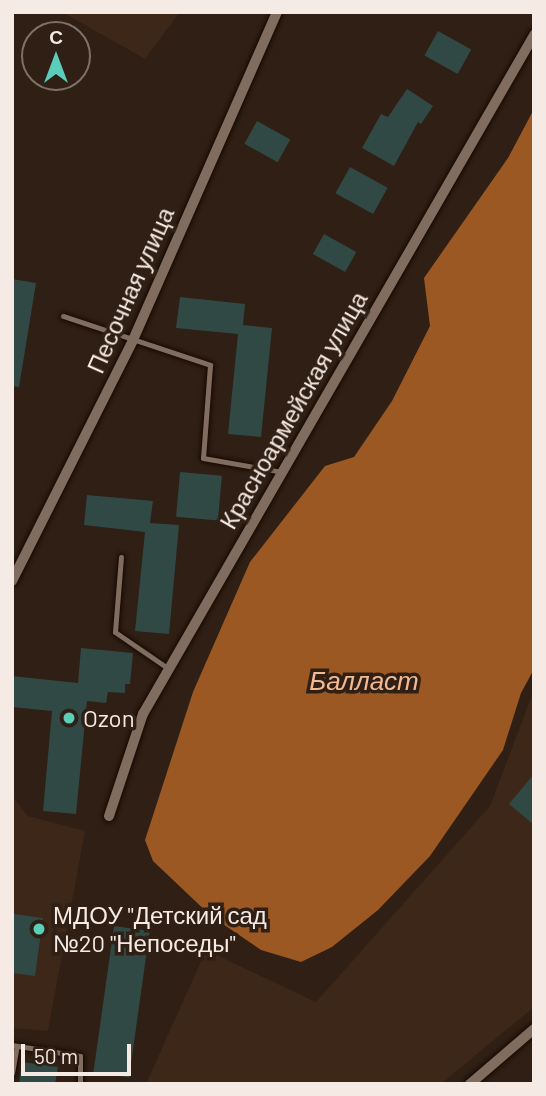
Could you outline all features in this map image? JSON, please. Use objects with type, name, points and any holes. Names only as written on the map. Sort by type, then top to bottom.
[{"type":"street","name":"Песочная улица","points":[[12,581],[134,340],[277,12]]},
{"type":"street","name":"Красноармейская улица","points":[[109,816],[143,715],[534,35]]},
{"type":"street","points":[[470,1084],[534,1029]]},
{"type":"lane","points":[[62,316],[211,365],[202,458],[282,472]]},
{"type":"lane","points":[[121,557],[115,632],[169,669]]},
{"type":"lane","points":[[12,1073],[14,1046],[80,1056],[80,1084]]},
{"type":"shaded area","points":[[62,12],[180,12],[145,59],[91,28],[91,21],[78,21]]},
{"type":"shaded area","points":[[534,690],[534,1007],[441,1084],[146,1084],[206,950],[316,1002],[490,806]]},
{"type":"shaded area","name":"МДОУ \"Детский сад №20 \"Непоседы\"","points":[[12,796],[28,816],[85,831],[48,1031],[12,1028]]},
{"type":"water","name":"Балласт","points":[[534,109],[534,669],[521,693],[503,750],[430,856],[378,910],[332,947],[301,962],[261,950],[211,916],[153,861],[145,840],[193,692],[250,562],[325,466],[354,457],[392,401],[430,326],[424,278],[508,158]]},
{"type":"building","points":[[438,31],[471,49],[458,74],[424,55]]},
{"type":"building","points":[[407,89],[433,106],[421,124],[418,122],[394,166],[362,148],[381,114],[388,117]]},
{"type":"building","points":[[257,121],[290,139],[278,162],[244,144]]},
{"type":"building","points":[[350,167],[388,188],[373,214],[335,193]]},
{"type":"building","points":[[324,234],[356,252],[345,272],[313,254]]},
{"type":"building","points":[[12,279],[36,283],[19,387],[12,386]]},
{"type":"building","points":[[180,297],[245,304],[243,325],[272,328],[261,437],[228,434],[238,334],[176,328]]},
{"type":"building","points":[[180,472],[222,476],[218,520],[176,517]]},
{"type":"building","points":[[87,495],[153,501],[150,523],[179,525],[169,634],[135,631],[145,532],[84,525]]},
{"type":"building","points":[[81,648],[133,653],[130,684],[125,684],[125,693],[108,692],[106,703],[87,701],[76,814],[43,811],[52,711],[12,707],[12,676],[78,683]]},
{"type":"building","points":[[534,774],[534,825],[509,804]]},
{"type":"building","points":[[14,914],[43,918],[35,976],[12,973]]},
{"type":"building","points":[[114,926],[150,931],[129,1078],[93,1073]]},
{"type":"building","points":[[22,1062],[58,1067],[55,1084],[19,1084]]},
{"type":"place","name":"Ozon","points":[[69,718]]},
{"type":"place","name":"МДОУ \"Детский сад №20 \"Непоседы\"","points":[[39,929]]}]
